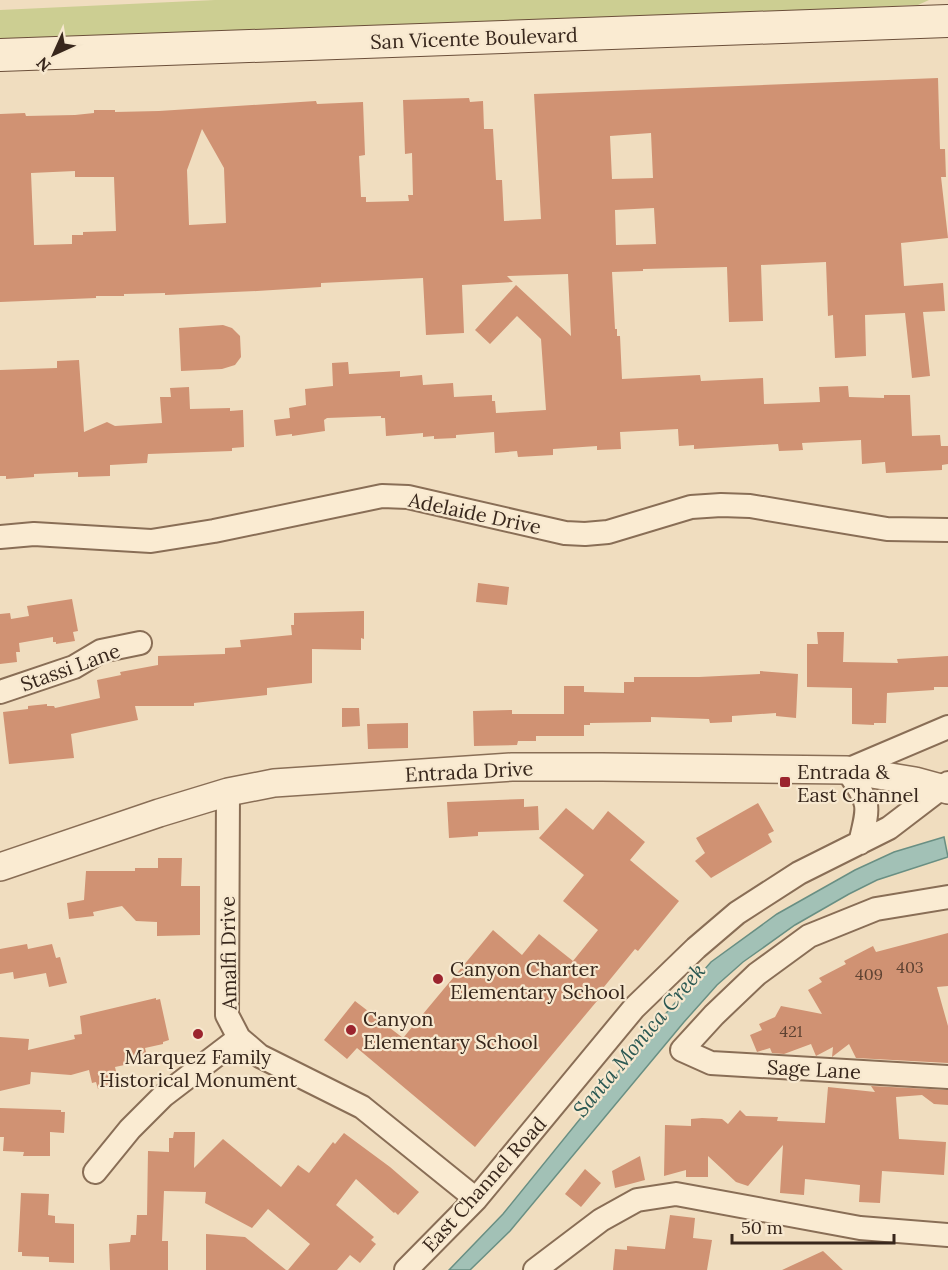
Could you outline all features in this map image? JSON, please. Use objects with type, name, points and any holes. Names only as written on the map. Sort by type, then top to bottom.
[{"type":"main road","name":"San Vicente Boulevard","points":[[0,56],[948,21]]},
{"type":"street","name":"Adelaide Drive","points":[[0,537],[34,534],[151,541],[214,531],[382,496],[408,497],[565,532],[585,534],[608,532],[691,507],[721,505],[750,506],[887,529],[948,530]]},
{"type":"street","name":"Stassi Lane","points":[[0,692],[74,667],[101,651],[140,643]]},
{"type":"street","points":[[860,843],[867,813],[866,799],[847,770],[948,727]]},
{"type":"street","name":"Entrada Drive","points":[[0,867],[159,813],[228,792],[274,783],[512,767],[847,770],[915,781],[946,790]]},
{"type":"street","name":"East Channel Road","points":[[406,1270],[476,1199],[634,1008],[696,948],[737,913],[799,873],[889,828],[946,790]]},
{"type":"street","name":"Amalfi Drive","points":[[228,792],[227,1015],[239,1038],[260,1056],[362,1107],[476,1199]]},
{"type":"street","name":"Sage Lane","points":[[944,895],[876,909],[808,936],[757,974],[714,1015],[682,1050],[711,1063],[948,1077]]},
{"type":"street","points":[[95,1172],[130,1129],[163,1096],[239,1038]]},
{"type":"street","points":[[535,1270],[601,1220],[637,1200],[676,1194],[860,1228],[948,1235]]},
{"type":"green space","points":[[215,0],[929,0],[918,5],[0,46],[0,10]]},
{"type":"water","points":[[944,837],[948,857],[877,880],[849,894],[795,925],[743,962],[717,985],[684,1022],[510,1231],[470,1270],[449,1270],[503,1214],[661,1019],[711,962],[777,914],[855,870],[894,852]]},
{"type":"building","points":[[938,78],[940,149],[945,149],[946,177],[941,177],[948,238],[901,243],[904,286],[943,283],[945,311],[923,312],[930,376],[912,378],[905,313],[865,315],[866,356],[835,358],[833,315],[828,316],[826,262],[761,265],[763,321],[729,322],[727,267],[612,272],[615,329],[617,329],[617,336],[620,336],[622,379],[700,375],[701,381],[763,378],[764,404],[820,402],[819,387],[848,386],[849,397],[884,398],[884,395],[910,395],[912,436],[940,435],[941,446],[948,446],[948,464],[942,465],[942,470],[886,473],[885,462],[862,464],[861,440],[802,443],[803,450],[779,451],[778,444],[694,449],[694,445],[679,446],[678,429],[620,432],[621,449],[597,450],[597,446],[553,449],[553,455],[518,457],[517,451],[495,453],[494,432],[434,439],[434,436],[423,437],[423,433],[386,436],[385,418],[381,416],[327,418],[324,420],[325,431],[276,436],[274,420],[290,418],[289,408],[306,405],[305,389],[333,386],[332,363],[348,362],[349,374],[400,371],[400,377],[422,375],[423,385],[453,383],[454,397],[492,395],[496,413],[546,410],[541,339],[517,316],[490,344],[475,330],[516,285],[571,336],[568,274],[507,276],[513,282],[462,285],[464,333],[426,335],[423,278],[321,283],[321,287],[257,291],[165,295],[165,293],[124,294],[124,296],[96,296],[96,298],[0,302],[0,114],[75,115],[94,113],[94,110],[159,111],[316,101],[317,104],[363,102],[365,155],[359,156],[361,197],[366,197],[366,202],[409,201],[408,195],[413,195],[412,153],[405,154],[403,100],[469,98],[470,102],[483,101],[484,129],[493,129],[496,180],[502,180],[504,221],[541,219],[534,94]],"holes":[[[202,129],[224,168],[226,223],[189,225],[187,170]],[[651,133],[653,178],[612,179],[610,136]],[[75,171],[75,177],[114,177],[116,231],[83,232],[83,235],[72,235],[72,244],[34,245],[31,173]],[[654,208],[656,244],[616,245],[615,210]]]},
{"type":"building","points":[[223,325],[232,328],[240,336],[241,357],[235,365],[222,369],[181,371],[179,328]]},
{"type":"building","points":[[79,360],[84,432],[107,422],[115,426],[162,423],[160,397],[171,397],[170,388],[189,387],[190,409],[243,410],[244,447],[232,448],[232,451],[148,454],[147,463],[110,465],[110,476],[78,477],[78,472],[34,474],[34,477],[6,479],[6,476],[0,476],[0,370],[57,368],[57,361]]},
{"type":"building","points":[[478,583],[509,587],[507,605],[476,602]]},
{"type":"building","points":[[72,599],[78,631],[73,632],[75,641],[56,644],[53,642],[53,637],[19,643],[20,652],[16,652],[17,662],[0,664],[0,614],[10,613],[11,619],[29,616],[27,606]]},
{"type":"building","points":[[364,611],[364,639],[361,638],[361,650],[312,649],[312,683],[267,688],[267,695],[194,703],[194,706],[135,706],[138,720],[71,734],[74,758],[9,764],[3,712],[47,704],[55,708],[100,698],[97,680],[121,675],[120,672],[158,665],[158,656],[225,654],[225,648],[241,647],[240,640],[292,635],[291,625],[294,625],[294,613]]},
{"type":"building","points":[[817,632],[844,632],[843,662],[898,663],[897,659],[948,656],[948,687],[887,693],[886,723],[852,724],[852,688],[807,687],[807,644],[818,644]]},
{"type":"building","points":[[760,671],[798,674],[796,718],[776,716],[776,713],[732,716],[732,722],[710,723],[709,719],[651,717],[651,722],[590,723],[590,725],[584,725],[584,736],[536,736],[536,741],[518,741],[517,745],[474,746],[473,711],[512,710],[512,714],[564,714],[564,686],[584,686],[584,692],[624,693],[624,682],[634,682],[634,677],[699,677],[760,674]]},
{"type":"building","points":[[342,708],[359,708],[360,726],[342,727]]},
{"type":"building","points":[[408,723],[408,748],[368,749],[367,724]]},
{"type":"building","points":[[524,799],[524,807],[538,806],[539,830],[478,832],[478,836],[449,838],[447,802]]},
{"type":"building","points":[[758,803],[774,831],[768,834],[772,842],[711,878],[695,861],[705,853],[696,838]]},
{"type":"building","points":[[566,808],[593,830],[608,811],[645,842],[630,860],[679,901],[638,951],[635,949],[599,993],[602,995],[475,1147],[357,1048],[347,1059],[324,1040],[355,1001],[403,1038],[493,930],[522,955],[539,934],[573,961],[598,930],[563,901],[584,875],[539,838]]},
{"type":"building","points":[[158,858],[182,858],[181,886],[200,886],[200,935],[157,936],[157,922],[136,921],[122,906],[93,912],[94,916],[69,919],[67,903],[84,900],[86,871],[135,871],[135,868],[158,868]]},
{"type":"building","points":[[948,933],[948,986],[937,987],[948,1026],[948,1063],[856,1058],[849,1044],[832,1057],[833,1047],[816,1056],[811,1044],[784,1054],[772,1053],[770,1048],[757,1052],[750,1035],[762,1030],[759,1024],[775,1017],[781,1006],[822,1014],[808,990],[822,982],[819,978],[846,964],[844,961],[873,946],[876,952]]},
{"type":"building","points":[[27,944],[28,949],[52,944],[56,958],[60,957],[67,983],[49,987],[46,973],[14,979],[13,972],[0,974],[0,949]]},
{"type":"building","points":[[156,998],[156,1000],[160,999],[169,1040],[163,1044],[145,1048],[148,1060],[115,1067],[119,1084],[98,1089],[96,1082],[92,1083],[89,1070],[71,1075],[31,1072],[30,1084],[0,1091],[0,1037],[29,1039],[28,1050],[75,1039],[74,1035],[82,1034],[80,1016]]},
{"type":"building","points":[[871,1086],[948,1090],[948,1105],[934,1104],[922,1095],[896,1097],[899,1139],[946,1142],[944,1175],[882,1171],[880,1203],[859,1202],[860,1185],[805,1179],[804,1195],[780,1193],[783,1145],[748,1186],[736,1182],[708,1156],[708,1177],[686,1177],[686,1170],[664,1176],[665,1125],[691,1126],[691,1119],[702,1118],[722,1119],[728,1124],[740,1110],[746,1116],[778,1117],[777,1121],[825,1123],[828,1087],[875,1092]]},
{"type":"building","points":[[0,1108],[65,1112],[64,1133],[50,1132],[50,1156],[23,1156],[24,1152],[3,1151],[4,1137],[0,1137]]},
{"type":"building","points":[[174,1132],[195,1132],[194,1168],[223,1139],[281,1187],[298,1165],[309,1173],[333,1142],[335,1144],[344,1133],[419,1192],[398,1215],[356,1179],[336,1205],[374,1237],[371,1240],[376,1244],[360,1263],[350,1255],[337,1270],[288,1270],[310,1244],[268,1209],[252,1228],[205,1203],[206,1192],[164,1191],[162,1241],[168,1241],[168,1270],[110,1270],[109,1244],[130,1242],[131,1235],[136,1235],[137,1215],[147,1215],[148,1151],[169,1152],[169,1138],[173,1138]]},
{"type":"building","points":[[640,1156],[645,1180],[615,1188],[612,1171]]},
{"type":"building","points":[[585,1169],[601,1183],[581,1207],[565,1194]]},
{"type":"building","points":[[21,1193],[49,1194],[48,1215],[55,1216],[55,1223],[74,1224],[74,1263],[49,1262],[49,1257],[22,1256],[22,1252],[18,1252]]},
{"type":"building","points":[[670,1215],[695,1218],[693,1238],[712,1240],[707,1270],[613,1270],[615,1249],[627,1250],[627,1246],[665,1249]]},
{"type":"building","points":[[206,1234],[245,1237],[286,1270],[206,1270]]},
{"type":"building","points":[[823,1251],[843,1270],[782,1270]]},
{"type":"place","name":"Entrada & East Channel","points":[[785,782]]},
{"type":"place","name":"Canyon Charter Elementary School","points":[[438,979]]},
{"type":"place","name":"Canyon Elementary School","points":[[351,1030]]},
{"type":"place","name":"Marquez Family Historical Monument","points":[[198,1034]]},
{"type":"water label","name":"Santa Monica Creek","points":[[639,1040]]}]
